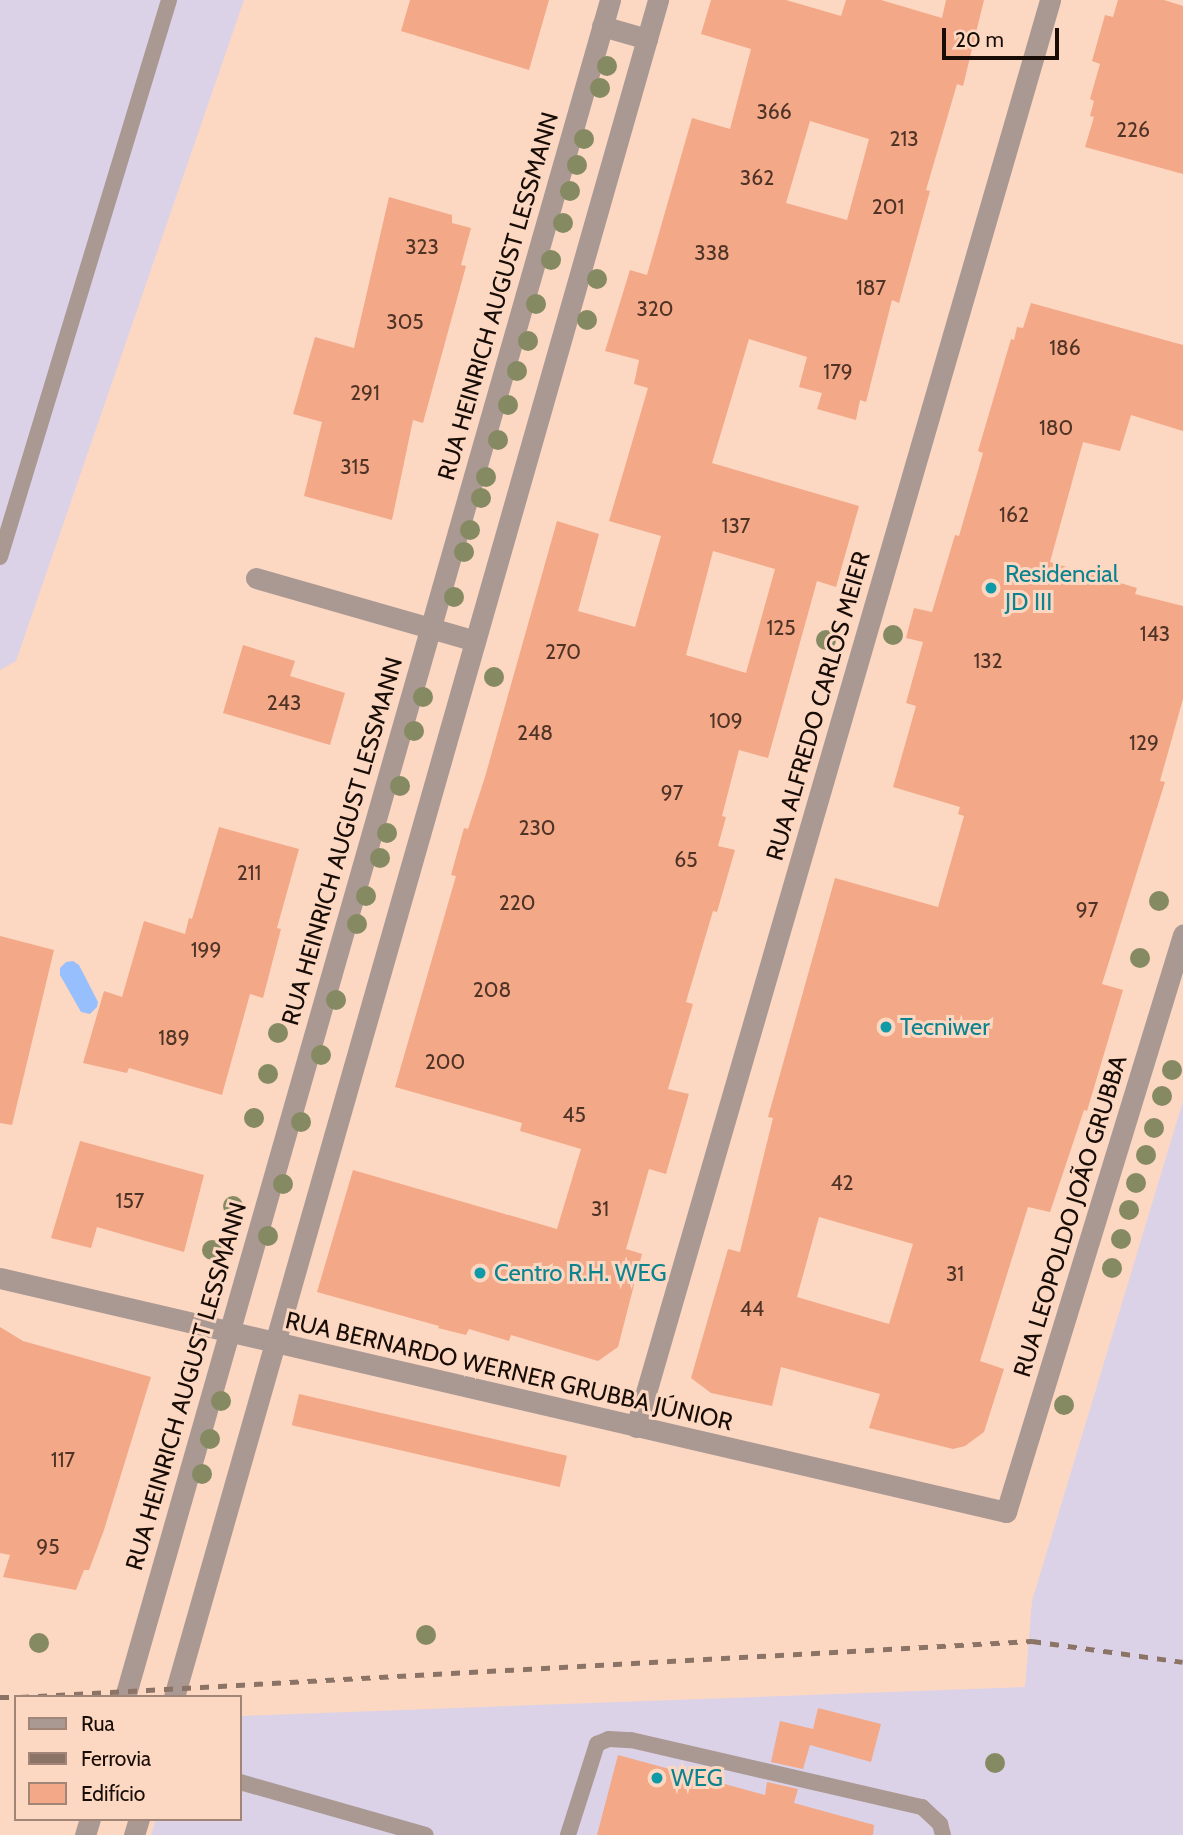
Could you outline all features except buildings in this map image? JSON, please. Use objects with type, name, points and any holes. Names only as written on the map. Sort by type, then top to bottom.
[{"type":"street","name":"RUA HEINRICH AUGUST LESSMANN","points":[[126,1695],[610,0]]},
{"type":"street","points":[[175,1695],[658,0]]},
{"type":"street","name":"RUA ALFREDO CARLOS MEIER","points":[[636,1427],[1050,0]]},
{"type":"street","points":[[602,26],[647,39]]},
{"type":"street","points":[[256,579],[475,641]]},
{"type":"street","name":"RUA LEOPOLDO JOÃO GRUBBA","points":[[1006,1512],[1183,935]]},
{"type":"street","name":"RUA BERNARDO WERNER GRUBBA JÚNIOR","points":[[0,1278],[274,1344],[1006,1512]]},
{"type":"lane","points":[[0,556],[169,0]]},
{"type":"lane","points":[[568,1835],[597,1744],[609,1739],[631,1740],[922,1807],[940,1824],[943,1835]]},
{"type":"lane","points":[[242,1783],[426,1835]]},
{"type":"shaded area","points":[[0,0],[244,0],[16,661],[0,670]]},
{"type":"shaded area","points":[[1183,1101],[1183,1835],[151,1835],[155,1821],[242,1821],[242,1716],[1025,1687],[1032,1601]]},
{"type":"water","points":[[73,961],[79,965],[98,1002],[90,1014],[81,1012],[60,975],[60,968],[66,962]]},
{"type":"railway","points":[[56,1695],[1032,1641],[1183,1662]]},
{"type":"railway","points":[[0,1697],[14,1697]]},
{"type":"place","name":"Residencial JD III","points":[[991,588]]},
{"type":"place","name":"Tecniwer","points":[[886,1027]]},
{"type":"place","name":"Centro R.H. WEG","points":[[480,1273]]},
{"type":"place","name":"WEG","points":[[657,1778]]}]
